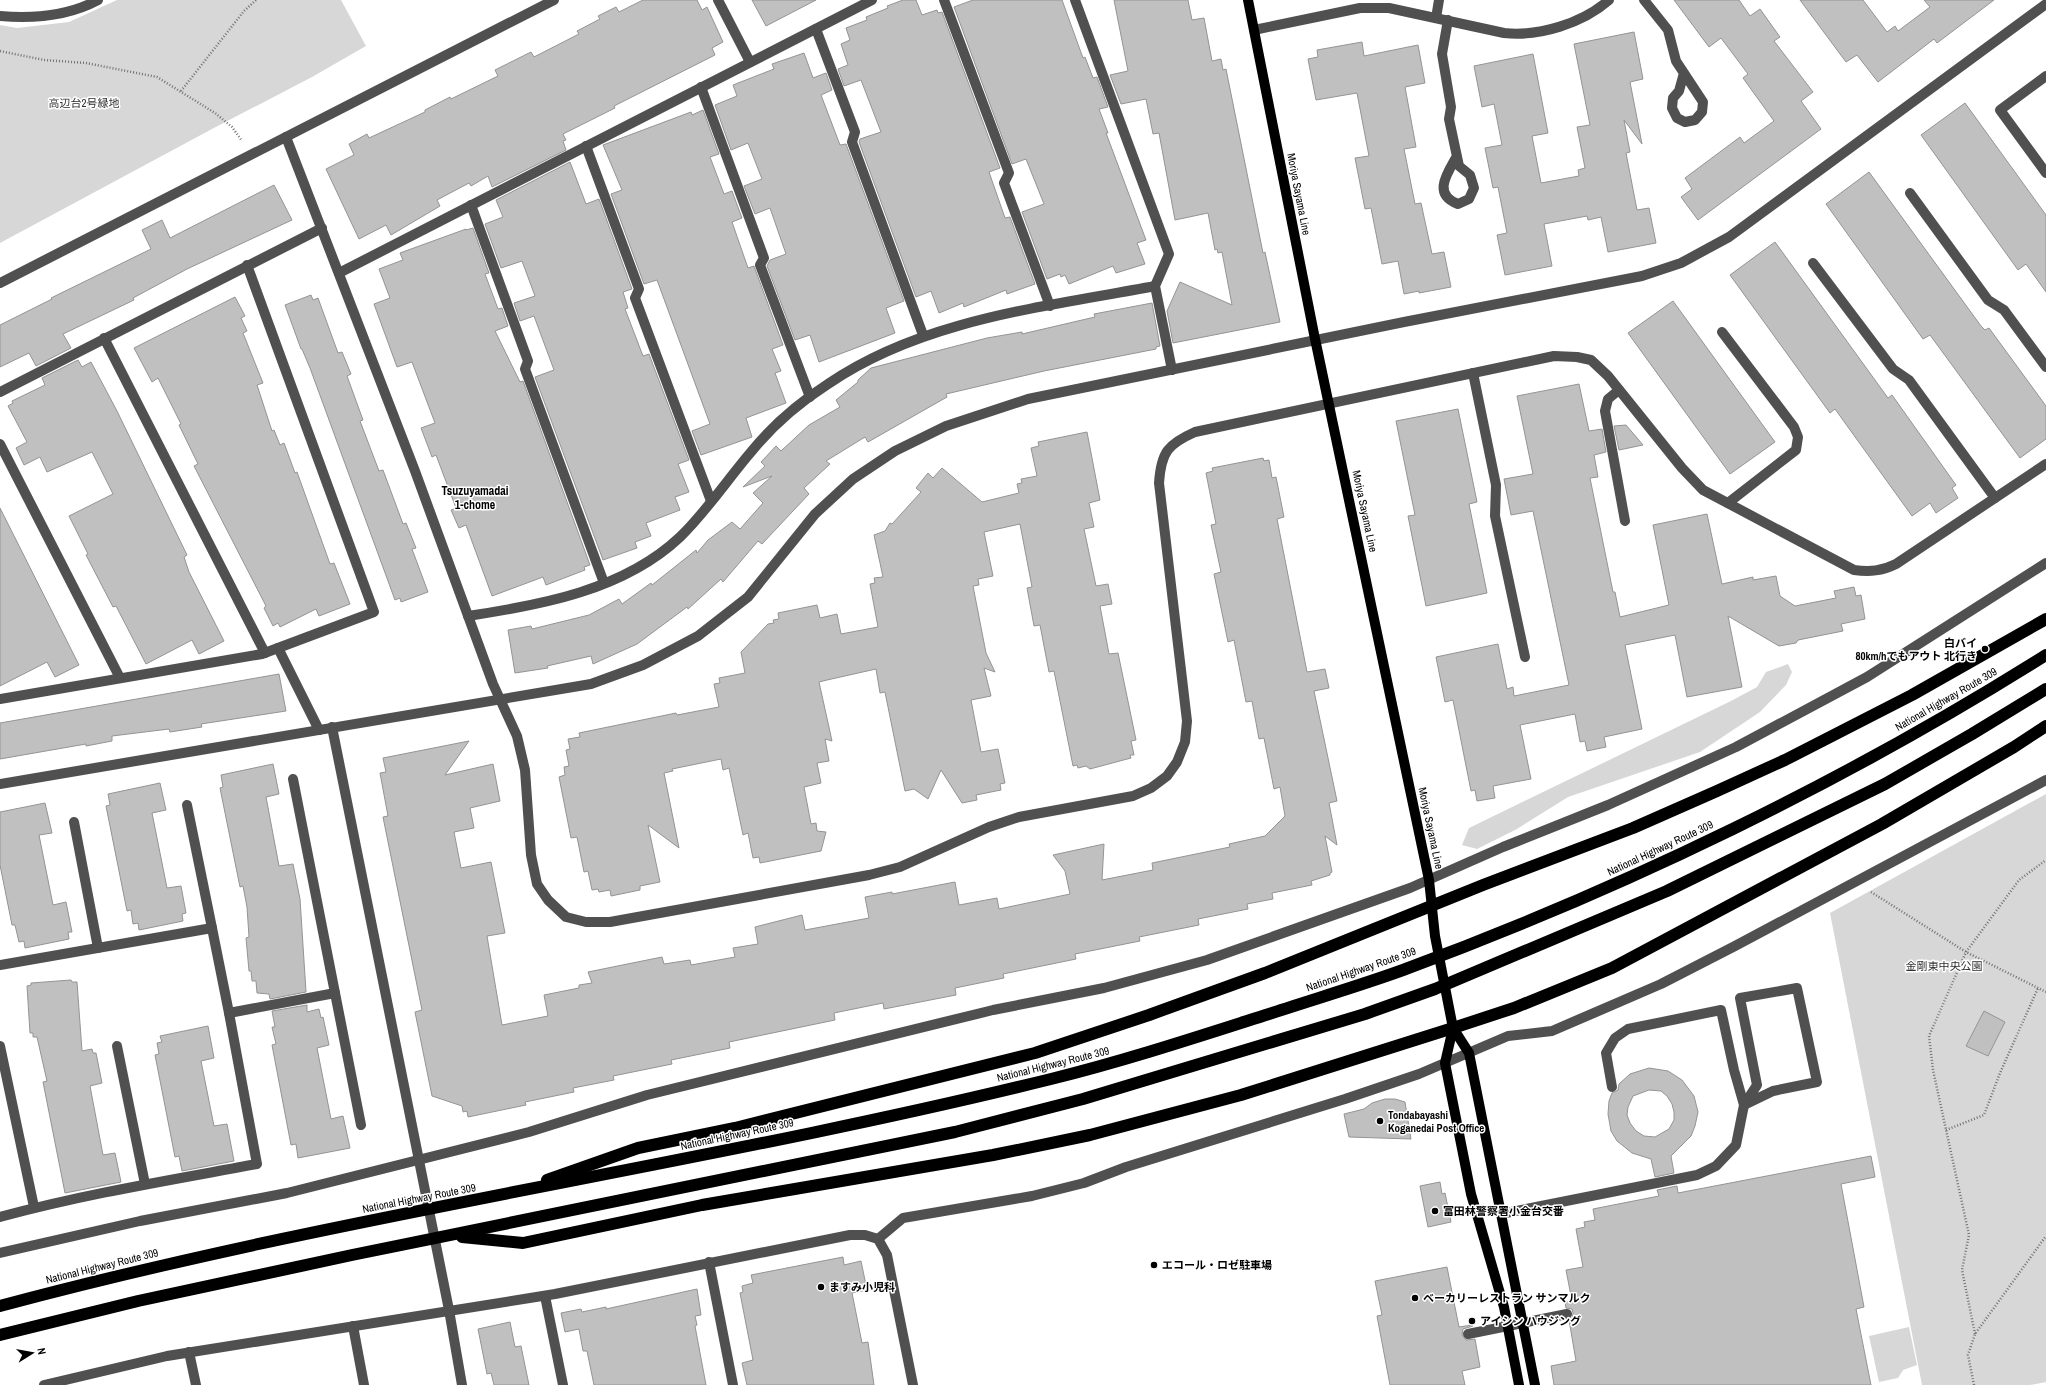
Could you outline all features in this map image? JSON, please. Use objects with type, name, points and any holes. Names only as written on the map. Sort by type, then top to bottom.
[{"type":"highway","points":[[502,1195],[638,1148],[735,1128],[1036,1053],[1129,1022],[1265,973],[1431,906],[1633,828],[1785,760],[1912,695],[2046,619]]},
{"type":"highway","name":"National Highway Route 309","points":[[0,1306],[110,1276],[890,1116],[1048,1080],[1101,1066],[1208,1033],[1401,971],[1586,896],[1731,830],[1959,708],[2046,655]]},
{"type":"highway","points":[[0,1335],[138,1301],[955,1132],[1083,1099],[1365,1014],[1435,989],[1667,891],[1885,784],[1972,734],[2046,688]]},
{"type":"highway","points":[[450,1236],[522,1243],[702,1205],[993,1155],[1090,1136],[1241,1095],[1453,1028],[1514,1008],[1619,964],[1882,824],[2014,747],[2046,726]]},
{"type":"main road","name":"Moriya Sayama Line","points":[[1248,0],[1329,404],[1429,880],[1435,936],[1453,1028],[1469,1053],[1535,1385]]},
{"type":"main road","name":"Moriya Sayama Line","points":[[1453,1028],[1445,1063],[1471,1194],[1504,1307],[1519,1385]]},
{"type":"street","points":[[0,16],[24,18],[49,16],[72,10],[98,0]]},
{"type":"street","points":[[0,283],[554,0]]},
{"type":"street","points":[[718,0],[750,62]]},
{"type":"street","points":[[339,273],[872,0]]},
{"type":"street","points":[[944,0],[1009,173],[1004,183],[1050,306]]},
{"type":"street","points":[[1075,0],[1169,254],[1155,286],[1172,370]]},
{"type":"street","points":[[1436,18],[1439,0]]},
{"type":"street","points":[[1254,30],[1360,8],[1389,8],[1504,33],[1521,35],[1544,31],[1575,20],[1602,6],[1610,0]]},
{"type":"street","points":[[1644,0],[1668,30],[1676,61],[1684,73]]},
{"type":"street","points":[[0,784],[591,684],[643,665],[698,636],[748,596],[815,514],[853,479],[895,451],[946,426],[1028,399],[1356,332],[1642,276],[1681,264],[1729,237],[2046,4]]},
{"type":"street","points":[[1448,20],[1442,54],[1451,107],[1449,119],[1457,156]]},
{"type":"street","points":[[816,29],[855,132],[852,142],[923,335]]},
{"type":"street","points":[[2046,76],[2000,110],[2046,173]]},
{"type":"street","points":[[701,87],[764,258],[760,265],[810,397]]},
{"type":"street","points":[[286,137],[322,228],[493,684],[517,736],[525,770],[531,855],[537,884],[548,900],[566,917],[586,922],[610,922],[869,875],[900,867],[989,827],[1019,817],[1133,796],[1151,788],[1167,776],[1180,755],[1185,742],[1187,721],[1158,482],[1160,464],[1165,452],[1176,440],[1195,432],[1554,356],[1577,357],[1591,360],[1608,376],[1682,468],[1703,490],[1854,570],[1870,572],[1896,564],[2046,464]]},
{"type":"street","points":[[586,146],[639,289],[635,298],[711,501]]},
{"type":"street","points":[[1910,193],[1988,300],[2004,310],[2046,367]]},
{"type":"street","points":[[471,205],[528,361],[525,369],[604,583]]},
{"type":"street","points":[[0,392],[322,228]]},
{"type":"street","points":[[1813,263],[1893,369],[1909,380],[1995,498]]},
{"type":"street","points":[[0,699],[265,653],[374,612],[247,265]]},
{"type":"street","points":[[468,616],[528,607],[568,596],[604,583],[655,557],[680,537],[752,449],[793,410],[828,383],[870,360],[923,335],[965,324],[1155,286]]},
{"type":"street","points":[[1722,332],[1794,427],[1798,437],[1796,450],[1728,504]]},
{"type":"street","points":[[104,338],[265,653]]},
{"type":"street","points":[[1473,373],[1496,485],[1495,516],[1525,657]]},
{"type":"street","points":[[1619,390],[1608,399],[1605,411],[1625,521]]},
{"type":"street","points":[[0,444],[120,678]]},
{"type":"street","points":[[0,1253],[140,1220],[287,1193],[529,1132],[647,1095],[993,1010],[1104,988],[1207,960],[1429,880],[1503,847],[1608,805],[1736,747],[1867,677],[2046,562]]},
{"type":"street","points":[[278,648],[318,730]]},
{"type":"street","points":[[332,727],[445,1289],[462,1385]]},
{"type":"street","points":[[293,779],[361,1125]]},
{"type":"street","points":[[878,1239],[903,1218],[1032,1196],[1084,1183],[1126,1167],[1292,1116],[1419,1074],[1508,1036],[1552,1030],[1661,984],[1856,883],[2046,780]]},
{"type":"street","points":[[0,1216],[146,1184],[257,1164],[229,1013],[187,805]]},
{"type":"street","points":[[74,822],[98,948]]},
{"type":"street","points":[[0,965],[212,928]]},
{"type":"street","points":[[1501,1214],[1697,1175],[1716,1166],[1736,1145],[1744,1105],[1757,1084],[1740,998],[1798,988],[1817,1082],[1773,1091],[1744,1105]]},
{"type":"street","points":[[229,1013],[335,993]]},
{"type":"street","points":[[1612,1087],[1606,1053],[1615,1038],[1628,1029],[1721,1010],[1734,1070],[1744,1105]]},
{"type":"street","points":[[0,1046],[34,1208]]},
{"type":"street","points":[[117,1046],[146,1184]]},
{"type":"street","points":[[44,1385],[189,1352],[545,1296],[850,1235],[865,1235],[878,1239],[887,1255],[913,1385]]},
{"type":"street","points":[[709,1262],[733,1385]]},
{"type":"street","points":[[545,1296],[563,1385]]},
{"type":"street","points":[[1468,1334],[1567,1314]]},
{"type":"street","points":[[353,1326],[364,1385]]},
{"type":"street","points":[[189,1352],[196,1385]]},
{"type":"path","points":[[181,91],[244,11],[256,0]]},
{"type":"path","points":[[0,51],[11,55],[44,60],[86,63],[157,77],[215,113],[232,127],[251,155]]},
{"type":"path","points":[[1974,1334],[1962,1270],[1969,1235],[1933,1070],[1929,1036],[1966,952],[2019,880],[2046,860]]},
{"type":"path","points":[[1856,883],[1966,952],[2046,992]]},
{"type":"path","points":[[1946,1130],[1984,1115],[2000,1073],[2038,988]]},
{"type":"path","points":[[1974,1385],[1968,1355],[1974,1334],[2046,1236]]},
{"type":"green space","name":"高辺台2号緑地","points":[[117,0],[341,0],[366,46],[312,77],[0,243],[0,25],[17,28],[69,22]]},
{"type":"green space","points":[[1788,664],[1792,672],[1786,685],[1760,712],[1700,752],[1568,797],[1517,829],[1477,849],[1462,845],[1469,828],[1731,701],[1757,687],[1766,672]]},
{"type":"green space","name":"金剛東中央公園","points":[[2046,794],[2046,1382],[2030,1385],[1922,1385],[1830,913]]},
{"type":"green space","points":[[1909,1327],[1917,1365],[1903,1370],[1898,1378],[1879,1382],[1869,1336]]},
{"type":"building","points":[[643,0],[697,0],[702,10],[707,7],[723,42],[712,48],[715,55],[614,106],[615,108],[563,134],[566,140],[563,141],[566,150],[492,187],[488,176],[471,186],[469,183],[437,200],[440,206],[391,235],[386,225],[359,239],[326,169],[354,155],[349,144],[367,134],[369,138],[425,112],[425,110],[450,97],[451,99],[498,76],[495,70],[531,52],[534,57],[579,34],[577,31],[600,19],[598,16],[616,7],[619,12]]},
{"type":"building","points":[[752,0],[816,0],[766,26]]},
{"type":"building","points":[[903,0],[916,0],[922,15],[937,10],[938,13],[942,12],[1000,168],[989,172],[1005,218],[1010,217],[1035,284],[1007,294],[1006,290],[964,307],[963,303],[939,313],[931,291],[916,297],[859,142],[860,139],[881,132],[861,80],[844,86],[838,69],[848,65],[841,44],[850,40],[846,28],[867,20],[866,17],[888,8],[887,6]]},
{"type":"building","points":[[973,0],[1062,0],[1083,58],[1085,57],[1093,78],[1097,77],[1108,107],[1099,109],[1108,133],[1106,133],[1146,240],[1137,243],[1145,264],[1116,273],[1113,266],[1069,284],[1065,275],[1061,277],[1060,274],[1047,279],[1022,212],[1044,204],[1026,159],[1012,164],[954,7]]},
{"type":"building","points":[[1114,0],[1188,0],[1192,20],[1204,18],[1212,61],[1221,59],[1223,70],[1226,69],[1263,253],[1265,252],[1280,322],[1173,343],[1167,311],[1180,282],[1232,305],[1222,252],[1218,253],[1217,249],[1215,250],[1208,213],[1175,220],[1159,133],[1153,134],[1146,99],[1121,104],[1110,75],[1128,71]]},
{"type":"building","points":[[1674,0],[1739,0],[1750,16],[1760,9],[1780,37],[1774,41],[1813,92],[1801,101],[1821,129],[1698,220],[1681,197],[1692,189],[1685,178],[1740,137],[1744,143],[1774,121],[1743,78],[1748,74],[1721,38],[1709,47]]},
{"type":"building","points":[[1800,0],[1863,0],[1887,32],[1895,26],[1898,31],[1930,7],[1924,0],[1994,0],[1937,43],[1934,39],[1878,82],[1857,55],[1846,62]]},
{"type":"building","points":[[1634,32],[1643,79],[1630,82],[1642,144],[1624,120],[1630,152],[1626,153],[1637,210],[1649,208],[1656,243],[1608,252],[1601,217],[1588,220],[1587,216],[1544,224],[1552,266],[1505,275],[1497,235],[1507,233],[1498,187],[1493,188],[1485,148],[1502,145],[1494,104],[1482,107],[1474,66],[1533,54],[1548,133],[1532,136],[1541,183],[1579,176],[1578,170],[1585,168],[1577,127],[1590,125],[1574,44]]},
{"type":"building","points":[[1362,42],[1364,56],[1418,45],[1425,83],[1405,87],[1416,147],[1404,149],[1415,204],[1421,203],[1432,254],[1444,252],[1451,287],[1419,293],[1419,291],[1404,294],[1398,261],[1382,264],[1371,208],[1365,209],[1355,158],[1369,156],[1357,93],[1316,100],[1308,59],[1318,57],[1317,50]]},
{"type":"building","points":[[804,53],[813,78],[826,73],[832,90],[821,95],[840,145],[846,144],[904,301],[886,308],[895,333],[819,362],[810,335],[795,340],[767,266],[770,260],[786,254],[770,208],[755,214],[744,186],[762,179],[748,143],[731,150],[715,105],[737,96],[733,85],[774,69],[772,64]]},
{"type":"building","points":[[1965,103],[2046,215],[2046,292],[2026,264],[2018,270],[1921,135]]},
{"type":"building","points":[[703,110],[719,154],[710,157],[724,194],[732,191],[742,218],[732,222],[748,268],[754,266],[783,345],[772,349],[781,371],[775,373],[786,403],[746,418],[752,437],[701,455],[692,431],[710,424],[657,280],[644,284],[611,194],[622,190],[603,145],[691,112],[692,115]]},
{"type":"building","points":[[570,162],[586,204],[599,199],[632,289],[623,292],[628,308],[625,309],[643,356],[649,354],[689,460],[678,464],[689,492],[675,497],[680,510],[646,523],[651,536],[635,542],[637,548],[603,560],[535,377],[554,370],[534,316],[520,321],[514,303],[535,296],[522,261],[501,268],[485,224],[503,217],[496,200]]},
{"type":"building","points":[[1869,172],[1981,326],[1985,330],[1989,328],[2046,406],[2046,439],[2020,458],[1930,335],[1923,339],[1826,204]]},
{"type":"building","points":[[274,185],[292,220],[187,269],[133,298],[134,300],[63,334],[71,348],[36,366],[29,353],[0,367],[0,325],[151,249],[142,230],[162,220],[170,238]]},
{"type":"building","points":[[473,228],[489,273],[485,274],[498,309],[502,308],[508,326],[495,331],[520,382],[523,381],[590,565],[584,567],[585,570],[546,585],[543,577],[492,596],[466,525],[459,528],[451,510],[456,508],[436,455],[432,457],[421,428],[435,423],[412,362],[397,367],[374,304],[390,298],[379,269],[403,260],[400,253],[466,229]]},
{"type":"building","points":[[1775,242],[1888,398],[1892,395],[1956,485],[1952,488],[1958,498],[1936,513],[1930,503],[1912,516],[1835,409],[1830,413],[1730,275]]},
{"type":"building","points":[[311,295],[313,300],[318,298],[338,353],[342,352],[351,374],[347,376],[363,420],[360,421],[379,471],[383,470],[403,524],[406,523],[416,548],[412,549],[428,592],[401,602],[400,598],[395,600],[310,368],[301,349],[285,305]]},
{"type":"building","points":[[235,297],[245,316],[241,318],[247,331],[243,333],[263,383],[257,385],[272,431],[274,430],[280,445],[284,443],[295,473],[297,472],[330,564],[334,563],[350,604],[319,616],[316,609],[280,627],[278,623],[273,626],[264,608],[266,606],[194,466],[198,464],[179,425],[181,424],[158,378],[152,382],[134,348]]},
{"type":"building","points":[[1673,301],[1775,442],[1730,474],[1628,333]]},
{"type":"building","points":[[1152,303],[1160,346],[1156,347],[1156,349],[1044,371],[946,394],[947,397],[868,442],[865,437],[826,461],[830,464],[804,488],[809,494],[762,544],[758,541],[723,582],[721,579],[688,609],[687,607],[637,644],[593,664],[591,656],[547,666],[548,668],[515,673],[508,630],[531,626],[532,629],[589,615],[619,599],[622,604],[651,583],[652,585],[696,550],[697,553],[708,540],[732,522],[740,529],[763,503],[753,493],[772,476],[743,487],[765,466],[761,462],[776,446],[781,451],[809,425],[840,407],[836,400],[858,382],[858,380],[871,368],[987,338],[1022,332],[1022,334],[1095,317],[1094,314]]},
{"type":"building","points":[[78,360],[82,367],[91,362],[117,411],[187,555],[184,557],[189,572],[224,641],[199,654],[192,640],[146,664],[116,606],[113,607],[86,555],[88,554],[69,516],[113,494],[92,452],[47,472],[40,457],[24,465],[16,448],[27,442],[8,406],[13,403],[12,401],[45,385],[42,378]]},
{"type":"building","points":[[1579,384],[1589,431],[1602,429],[1606,452],[1594,455],[1598,477],[1590,478],[1613,592],[1615,592],[1620,617],[1669,605],[1653,525],[1707,514],[1722,584],[1753,577],[1753,580],[1776,576],[1780,596],[1795,606],[1836,598],[1834,591],[1854,587],[1856,596],[1861,595],[1865,619],[1841,624],[1843,631],[1798,640],[1796,643],[1779,646],[1728,616],[1742,687],[1687,697],[1675,635],[1625,645],[1642,729],[1604,737],[1606,747],[1587,751],[1585,741],[1580,742],[1575,714],[1520,725],[1531,779],[1493,786],[1495,798],[1477,801],[1475,790],[1471,791],[1453,700],[1445,702],[1436,657],[1498,644],[1507,689],[1513,687],[1514,696],[1569,685],[1533,511],[1511,515],[1504,479],[1533,474],[1517,396]]},
{"type":"building","points":[[1458,409],[1477,502],[1469,504],[1487,593],[1426,606],[1408,516],[1415,515],[1396,421]]},
{"type":"building","points":[[1626,425],[1643,445],[1619,450],[1614,426]]},
{"type":"building","points":[[1087,432],[1100,500],[1089,503],[1094,527],[1084,529],[1096,586],[1108,584],[1112,604],[1100,606],[1109,654],[1118,653],[1136,740],[1131,741],[1134,755],[1130,755],[1131,758],[1090,769],[1086,766],[1078,768],[1077,765],[1073,766],[1054,671],[1049,672],[1040,625],[1034,626],[1027,588],[1032,587],[1020,524],[984,532],[993,576],[978,579],[979,585],[973,586],[986,653],[995,672],[984,668],[991,696],[971,700],[981,752],[998,749],[1005,783],[1000,784],[1001,790],[976,795],[977,800],[962,803],[941,770],[928,799],[914,789],[905,791],[885,692],[880,693],[876,669],[827,680],[819,682],[832,741],[825,739],[829,761],[817,763],[821,783],[804,787],[811,824],[816,823],[817,831],[826,832],[821,851],[760,863],[759,857],[753,858],[748,833],[743,835],[729,768],[723,770],[721,759],[672,769],[673,771],[664,773],[679,848],[648,825],[660,882],[640,886],[640,890],[611,896],[610,890],[599,892],[598,889],[592,890],[588,871],[584,872],[577,837],[571,838],[559,777],[565,775],[564,767],[569,766],[566,750],[570,749],[568,739],[580,737],[579,733],[676,713],[677,715],[719,707],[714,684],[720,683],[719,678],[745,673],[741,652],[768,624],[774,623],[773,620],[779,619],[778,613],[817,605],[820,618],[837,614],[841,634],[878,627],[870,584],[875,583],[874,578],[883,577],[874,535],[885,531],[890,523],[892,524],[921,492],[916,488],[928,473],[933,478],[942,468],[982,502],[1019,493],[1017,484],[1022,483],[1021,479],[1037,476],[1031,448],[1039,446],[1038,442]]},
{"type":"building","points":[[1263,458],[1264,461],[1269,460],[1272,478],[1276,477],[1284,517],[1277,519],[1307,672],[1325,669],[1329,688],[1314,691],[1337,801],[1329,803],[1337,845],[1325,836],[1332,872],[1330,875],[1311,881],[1312,885],[1272,893],[1273,899],[1247,904],[1248,909],[1198,919],[1199,925],[1139,937],[1140,941],[1075,954],[1076,959],[1003,974],[1004,978],[955,988],[956,995],[884,1009],[883,1003],[834,1013],[835,1020],[729,1042],[730,1048],[671,1060],[672,1064],[613,1076],[614,1080],[573,1088],[574,1092],[525,1102],[526,1105],[468,1117],[467,1111],[463,1112],[462,1106],[432,1096],[415,1012],[422,1010],[383,817],[388,816],[380,773],[386,772],[383,758],[469,741],[445,775],[493,764],[500,801],[470,808],[474,828],[454,832],[461,868],[491,862],[505,933],[487,936],[502,1025],[548,1016],[544,995],[579,988],[579,985],[592,983],[588,972],[662,957],[664,964],[690,960],[691,965],[735,957],[733,948],[758,944],[755,927],[802,915],[805,930],[869,918],[865,897],[892,892],[892,894],[955,882],[959,905],[997,898],[999,909],[1070,894],[1065,871],[1053,855],[1104,844],[1102,880],[1153,870],[1152,863],[1230,847],[1229,844],[1265,836],[1285,816],[1280,787],[1274,789],[1264,738],[1259,739],[1252,701],[1246,702],[1234,640],[1228,642],[1214,574],[1221,572],[1211,525],[1216,524],[1206,473],[1213,471],[1212,468]]},
{"type":"building","points":[[0,508],[79,665],[55,677],[47,662],[0,686]]},
{"type":"building","points":[[279,674],[286,711],[201,724],[202,727],[170,732],[169,729],[112,736],[112,741],[0,759],[0,723]]},
{"type":"building","points":[[273,764],[279,794],[266,797],[279,866],[293,864],[300,899],[306,992],[270,999],[269,994],[257,993],[256,981],[252,981],[251,971],[249,971],[246,938],[249,937],[247,907],[243,886],[240,887],[220,788],[223,787],[221,775]]},
{"type":"building","points":[[160,783],[166,810],[152,813],[167,888],[181,886],[186,913],[182,914],[183,921],[139,930],[138,923],[133,924],[131,910],[127,911],[106,806],[110,805],[108,794]]},
{"type":"building","points":[[45,803],[52,833],[39,835],[53,905],[66,902],[72,932],[68,932],[69,939],[25,948],[24,941],[19,942],[15,925],[12,925],[0,865],[0,812]]},
{"type":"building","points":[[71,980],[72,982],[77,982],[82,1051],[92,1049],[93,1053],[96,1053],[102,1083],[90,1086],[103,1155],[115,1153],[121,1182],[65,1193],[43,1082],[47,1081],[37,1037],[33,1037],[33,1033],[30,1033],[27,986],[31,985],[31,983]]},
{"type":"building","points":[[307,1005],[307,1012],[319,1009],[321,1018],[323,1017],[329,1045],[317,1048],[331,1119],[343,1116],[350,1148],[298,1158],[296,1144],[291,1145],[272,1045],[276,1044],[272,1027],[275,1027],[272,1011]]},
{"type":"building","points":[[1984,1011],[2005,1022],[1988,1056],[1966,1046]]},
{"type":"building","points":[[208,1026],[214,1058],[201,1061],[214,1126],[227,1124],[234,1161],[182,1171],[179,1156],[175,1157],[155,1055],[159,1054],[157,1043],[162,1042],[160,1036]]},
{"type":"building","points":[[1649,1068],[1668,1071],[1682,1080],[1694,1096],[1698,1112],[1695,1126],[1691,1136],[1671,1156],[1674,1173],[1655,1177],[1651,1159],[1632,1153],[1617,1141],[1611,1131],[1608,1114],[1609,1101],[1612,1093],[1618,1090],[1619,1084],[1630,1074]],"holes":[[[1649,1090],[1661,1091],[1667,1096],[1672,1104],[1674,1120],[1669,1129],[1655,1137],[1644,1136],[1636,1131],[1630,1123],[1627,1115],[1628,1107],[1633,1096]]]},
{"type":"building","points":[[1385,1099],[1395,1099],[1405,1102],[1411,1139],[1349,1137],[1344,1114],[1364,1109],[1372,1103]]},
{"type":"building","points":[[1871,1156],[1875,1177],[1841,1184],[1864,1307],[1856,1309],[1871,1385],[1554,1385],[1551,1366],[1576,1361],[1569,1320],[1572,1319],[1573,1313],[1572,1309],[1566,1308],[1565,1302],[1572,1301],[1566,1270],[1583,1267],[1576,1229],[1585,1227],[1584,1222],[1595,1220],[1593,1209],[1659,1196],[1657,1190],[1677,1186],[1678,1193]]},
{"type":"building","points":[[1440,1182],[1442,1194],[1445,1193],[1451,1222],[1428,1227],[1420,1186]]},
{"type":"building","points":[[843,1257],[844,1265],[861,1261],[867,1290],[852,1293],[862,1343],[868,1342],[874,1385],[747,1385],[742,1363],[753,1360],[740,1293],[743,1292],[742,1286],[753,1283],[751,1275]]},
{"type":"building","points":[[1447,1267],[1459,1327],[1473,1326],[1463,1329],[1462,1335],[1466,1340],[1475,1339],[1480,1367],[1462,1371],[1465,1385],[1390,1385],[1377,1316],[1382,1315],[1375,1281]]},
{"type":"building","points":[[697,1289],[701,1315],[695,1316],[697,1325],[695,1326],[706,1385],[594,1385],[587,1351],[583,1351],[579,1329],[565,1332],[561,1313],[581,1309],[582,1312],[606,1307],[606,1309]]},
{"type":"building","points":[[510,1322],[515,1347],[521,1346],[529,1385],[494,1385],[491,1373],[487,1374],[478,1329]]},
{"type":"place","name":"白バイ 80km/hでもアウト 北行き","points":[[1985,649]]},
{"type":"place","name":"Tondabayashi Koganedai Post Office","points":[[1380,1121]]},
{"type":"place","name":"富田林警察署小金台交番","points":[[1435,1211]]},
{"type":"place","name":"エコール・ロゼ駐車場","points":[[1154,1265]]},
{"type":"place","name":"ますみ小児科","points":[[821,1287]]},
{"type":"place","name":"ベーカリーレストラン サンマルク","points":[[1415,1298]]},
{"type":"place","name":"アイシン ハウジング","points":[[1472,1321]]},
{"type":"district","name":"Tsuzuyamadai 1-chome","points":[[475,498]]}]
